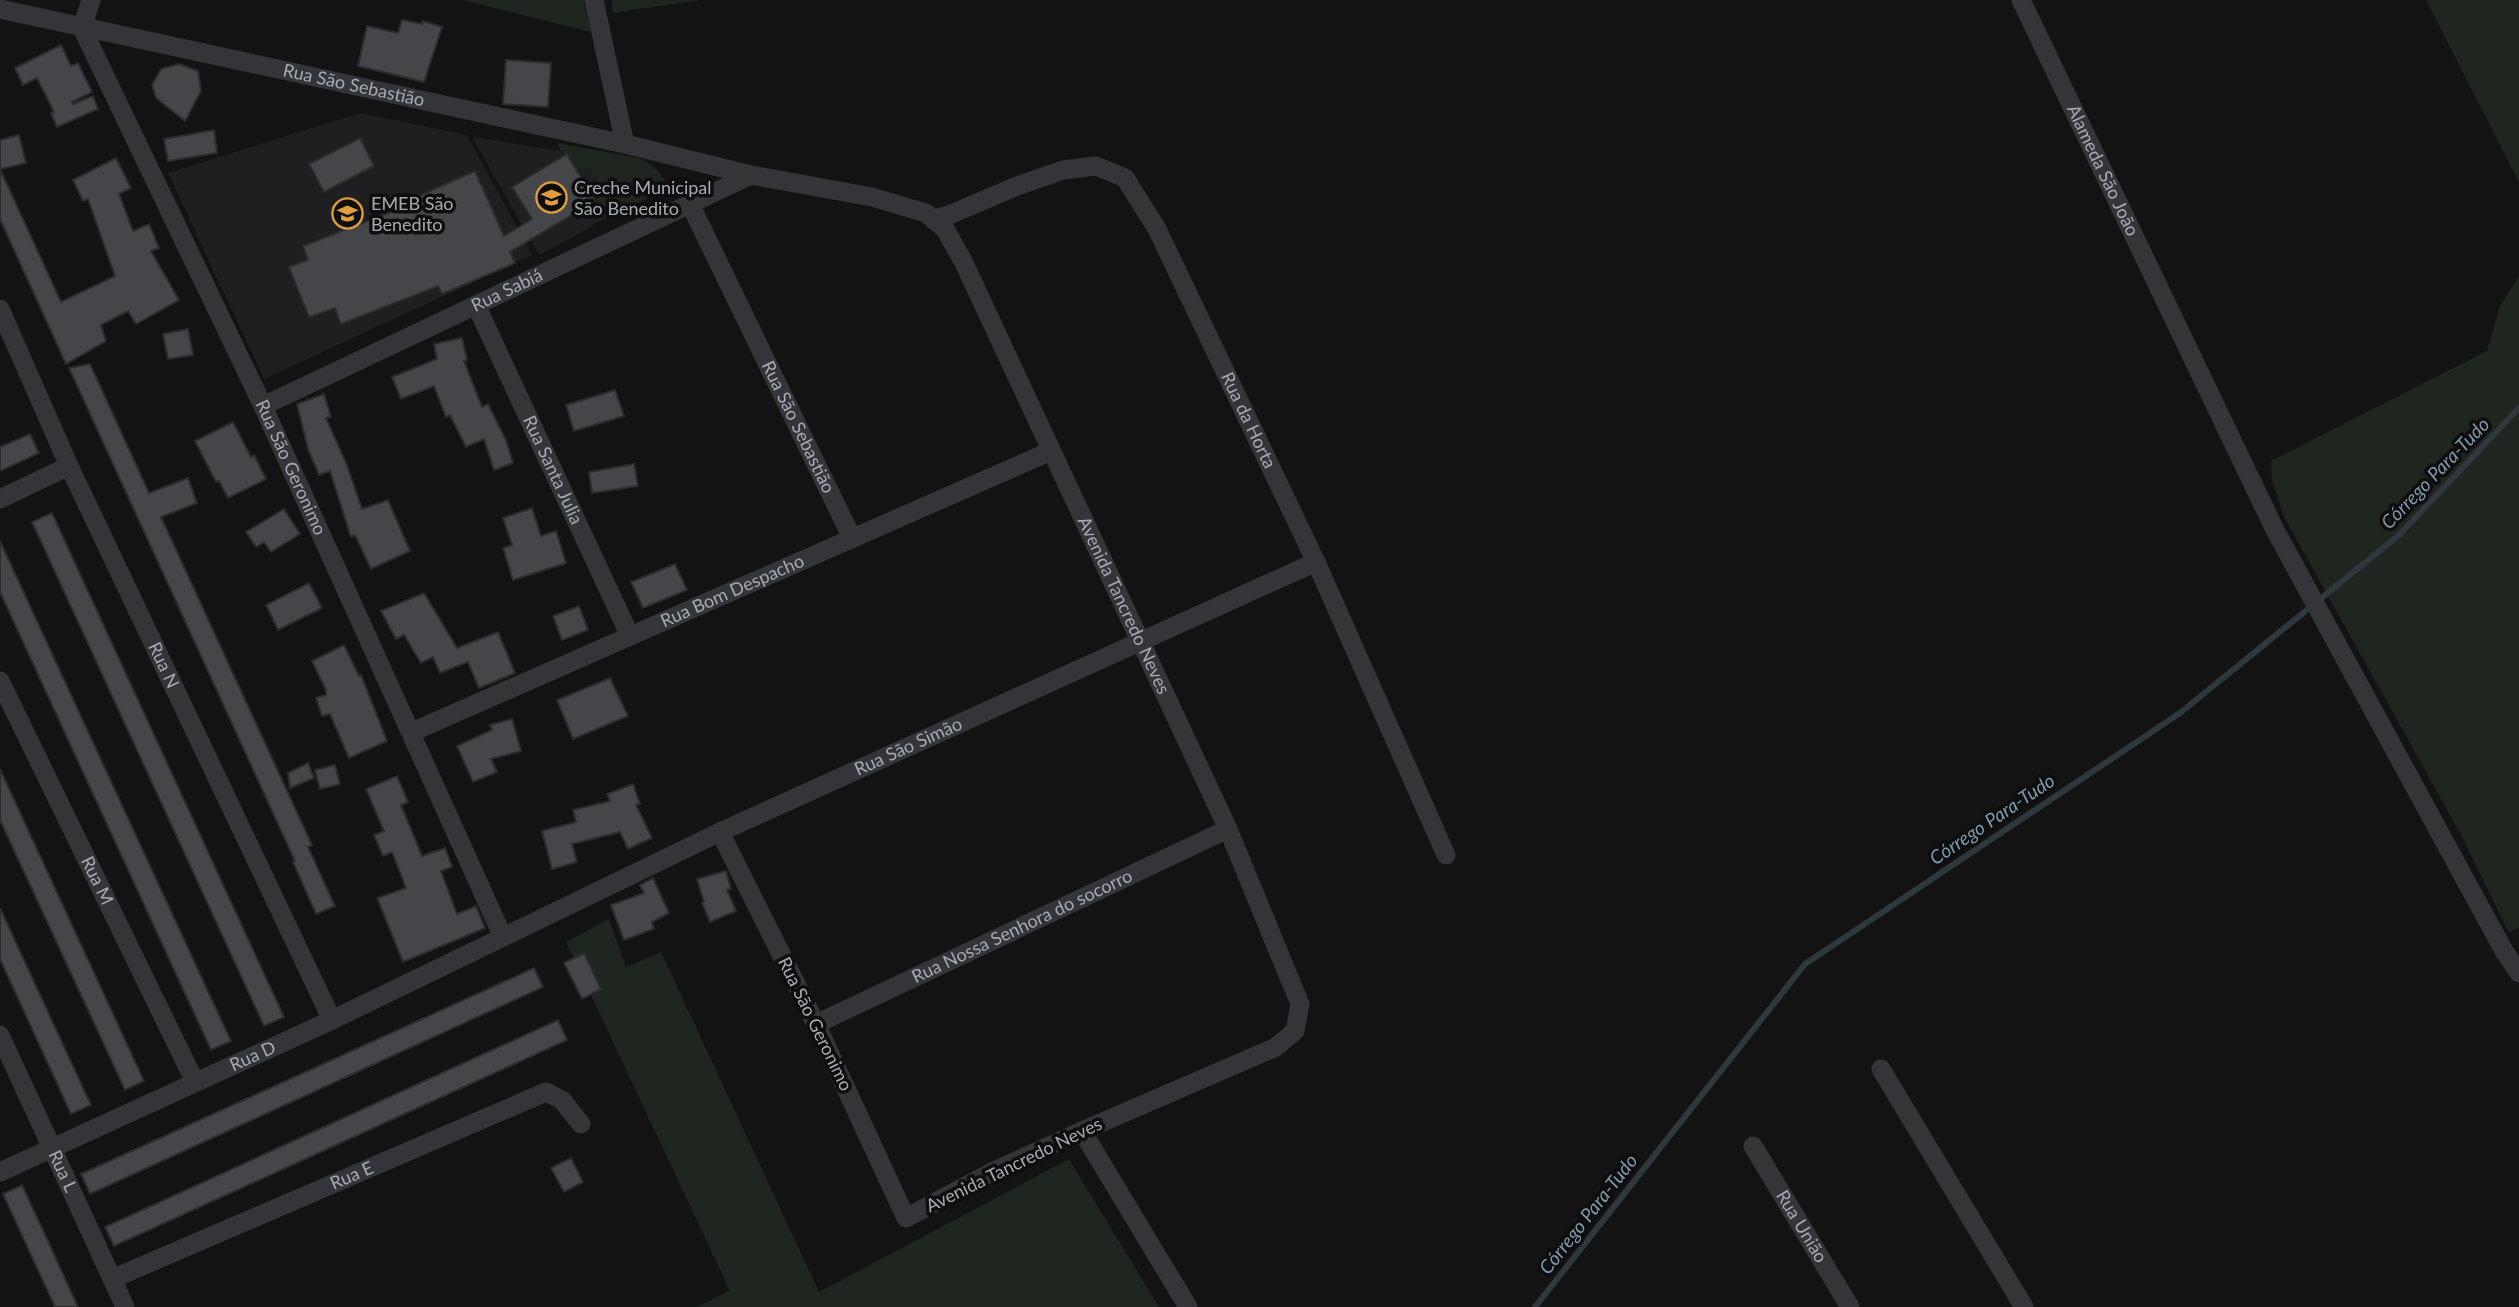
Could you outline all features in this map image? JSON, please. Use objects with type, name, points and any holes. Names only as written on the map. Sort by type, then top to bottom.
[{"type":"street","points":[[82,28],[91,0]]},
{"type":"street","points":[[594,0],[625,144]]},
{"type":"street","name":"Alameda São João","points":[[2021,0],[2275,530],[2512,947]]},
{"type":"street","name":"Rua São Sebastião","points":[[0,9],[625,144]]},
{"type":"street","name":"Rua São Geronimo","points":[[82,28],[263,406],[503,937]]},
{"type":"street","name":"Avenida Tancredo Neves","points":[[625,144],[751,175],[872,197],[926,213],[945,229],[963,261],[1228,829],[1300,1004],[1296,1031],[1276,1047],[1082,1130],[994,1171],[906,1218]]},
{"type":"street","name":"Rua da Horta","points":[[933,219],[950,215],[1017,186],[1063,170],[1096,166],[1125,178],[1157,229],[1316,562],[1446,855]]},
{"type":"street","name":"Rua Sabiá","points":[[263,406],[751,175]]},
{"type":"street","name":"Rua São Sebastião","points":[[690,204],[852,538]]},
{"type":"street","name":"Rua Santa Julia","points":[[476,305],[630,636]]},
{"type":"street","name":"Rua N","points":[[0,309],[4,329],[332,1020]]},
{"type":"street","name":"Rua Bom Despacho","points":[[412,732],[1051,451]]},
{"type":"street","points":[[0,499],[69,466]]},
{"type":"street","name":"Rua São Simão","points":[[503,937],[720,832],[1316,562]]},
{"type":"street","name":"Rua M","points":[[0,681],[195,1082]]},
{"type":"street","name":"Rua Nossa Senhora do socorro","points":[[816,1024],[1228,829]]},
{"type":"street","name":"Rua São Geronimo","points":[[720,832],[816,1024],[906,1218]]},
{"type":"street","name":"Rua D","points":[[0,1172],[332,1020],[503,937]]},
{"type":"street","points":[[2512,947],[2519,973]]},
{"type":"street","name":"Rua L","points":[[0,1035],[125,1307]]},
{"type":"street","points":[[1881,1069],[2024,1307]]},
{"type":"street","name":"Rua E","points":[[112,1279],[546,1092],[562,1100],[580,1124]]},
{"type":"street","points":[[1082,1130],[1188,1307]]},
{"type":"street","name":"Rua União","points":[[1753,1146],[1850,1307]]},
{"type":"shaded area","points":[[463,0],[583,0],[591,32]]},
{"type":"shaded area","points":[[611,0],[700,0],[613,13]]},
{"type":"shaded area","points":[[2426,0],[2519,0],[2519,182]]},
{"type":"shaded area","name":"EMEB São Benedito","points":[[360,113],[467,135],[532,255],[264,379],[168,173]]},
{"type":"shaded area","name":"Creche Municipal São Benedito","points":[[472,137],[561,151],[573,171],[588,167],[596,175],[597,222],[539,255]]},
{"type":"shaded area","points":[[557,143],[639,158],[658,170],[667,189],[597,222],[596,175],[588,167],[573,172]]},
{"type":"shaded area","points":[[2519,276],[2519,927],[2509,933],[2460,833],[2284,517],[2272,480],[2271,461],[2487,351],[2500,306]]},
{"type":"shaded area","points":[[609,919],[626,967],[661,952],[819,1292],[1069,1159],[1159,1307],[696,1307],[730,1291],[566,942]]},
{"type":"building","points":[[402,20],[422,24],[423,21],[442,27],[424,82],[358,66],[367,26],[398,33]]},
{"type":"building","points":[[61,45],[71,66],[78,63],[92,92],[72,102],[73,104],[93,96],[98,109],[57,127],[51,113],[54,112],[37,78],[23,85],[15,68]]},
{"type":"building","points":[[506,60],[551,63],[548,107],[503,104]]},
{"type":"building","points":[[179,64],[198,71],[201,91],[185,121],[156,98],[152,85],[161,69]]},
{"type":"building","points":[[214,130],[217,153],[168,161],[164,139]]},
{"type":"building","points":[[19,135],[26,163],[0,169],[0,140]]},
{"type":"building","points":[[360,138],[374,166],[324,192],[309,164]]},
{"type":"building","points":[[567,154],[595,201],[510,252],[515,263],[442,294],[438,286],[341,324],[335,308],[309,317],[289,267],[308,260],[303,246],[404,207],[403,203],[475,171],[504,236],[532,219],[512,187]]},
{"type":"building","points":[[116,158],[131,188],[119,194],[133,231],[149,224],[159,248],[151,251],[179,300],[136,324],[128,311],[101,325],[106,341],[66,364],[0,219],[0,169],[61,302],[115,276],[88,199],[83,201],[73,180]]},
{"type":"building","points":[[188,329],[193,355],[168,359],[163,334]]},
{"type":"building","points":[[462,338],[467,360],[464,361],[482,407],[488,404],[506,440],[513,463],[494,470],[484,439],[466,447],[450,415],[446,417],[434,386],[401,399],[392,377],[437,359],[434,344]]},
{"type":"building","points":[[90,364],[149,493],[188,478],[197,503],[161,517],[312,845],[308,847],[335,906],[316,914],[293,862],[295,861],[69,368]]},
{"type":"building","points":[[615,390],[624,416],[574,431],[566,405]]},
{"type":"building","points":[[324,394],[331,417],[326,418],[347,465],[362,509],[388,500],[410,551],[371,569],[355,535],[351,537],[330,471],[319,475],[308,449],[297,404]]},
{"type":"building","points":[[233,422],[266,479],[228,498],[219,481],[216,482],[195,441]]},
{"type":"building","points":[[30,434],[39,453],[0,471],[0,447]]},
{"type":"building","points":[[634,464],[638,486],[592,493],[589,472]]},
{"type":"building","points":[[532,508],[541,536],[556,531],[566,563],[513,580],[503,548],[512,545],[503,518]]},
{"type":"building","points":[[284,509],[300,534],[271,552],[264,542],[256,547],[246,532]]},
{"type":"building","points":[[52,513],[284,1017],[264,1026],[32,522]]},
{"type":"building","points":[[0,541],[231,1041],[211,1050],[0,592]]},
{"type":"building","points":[[675,564],[687,590],[643,608],[631,582]]},
{"type":"building","points":[[309,583],[322,608],[278,630],[266,605]]},
{"type":"building","points":[[424,593],[457,648],[498,632],[515,673],[479,688],[468,662],[440,673],[433,657],[421,663],[404,635],[396,639],[381,611]]},
{"type":"building","points":[[579,606],[588,630],[562,640],[553,616]]},
{"type":"building","points":[[344,645],[359,676],[361,675],[387,741],[349,758],[330,714],[322,716],[316,698],[326,695],[326,690],[312,661]]},
{"type":"building","points":[[610,678],[628,716],[573,739],[557,700]]},
{"type":"building","points":[[512,719],[521,751],[491,759],[497,772],[473,782],[457,746],[492,730],[490,725]]},
{"type":"building","points":[[308,763],[314,778],[290,788],[288,773]]},
{"type":"building","points":[[335,765],[340,784],[320,789],[315,770]]},
{"type":"building","points":[[0,769],[144,1081],[125,1090],[0,820]]},
{"type":"building","points":[[397,776],[408,802],[401,805],[422,856],[445,848],[452,867],[441,871],[457,914],[476,906],[485,928],[403,962],[377,898],[406,888],[392,852],[383,856],[374,835],[384,831],[366,789]]},
{"type":"building","points":[[633,784],[640,804],[636,805],[652,838],[628,849],[620,832],[572,844],[577,862],[552,869],[542,831],[576,822],[573,810],[610,801],[607,794]]},
{"type":"building","points":[[726,871],[731,889],[727,890],[736,911],[710,922],[702,903],[704,902],[697,879]]},
{"type":"building","points":[[653,878],[669,913],[652,922],[654,929],[624,940],[611,905],[644,893],[640,885]]},
{"type":"building","points":[[0,908],[91,1105],[71,1114],[0,959]]},
{"type":"building","points":[[584,953],[601,989],[582,999],[564,963]]},
{"type":"building","points":[[534,968],[543,987],[90,1194],[81,1174]]},
{"type":"building","points":[[558,1020],[567,1040],[114,1246],[105,1227]]},
{"type":"building","points":[[571,1158],[583,1182],[564,1192],[551,1168]]},
{"type":"building","points":[[22,1185],[78,1307],[55,1307],[3,1194]]},
{"type":"waterway","name":"Córrego Para-Tudo","points":[[1535,1307],[1805,964],[2180,713],[2399,535],[2519,408]]},
{"type":"place","name":"Creche Municipal São Benedito","points":[[551,198]]},
{"type":"place","name":"EMEB São Benedito","points":[[348,214]]}]
